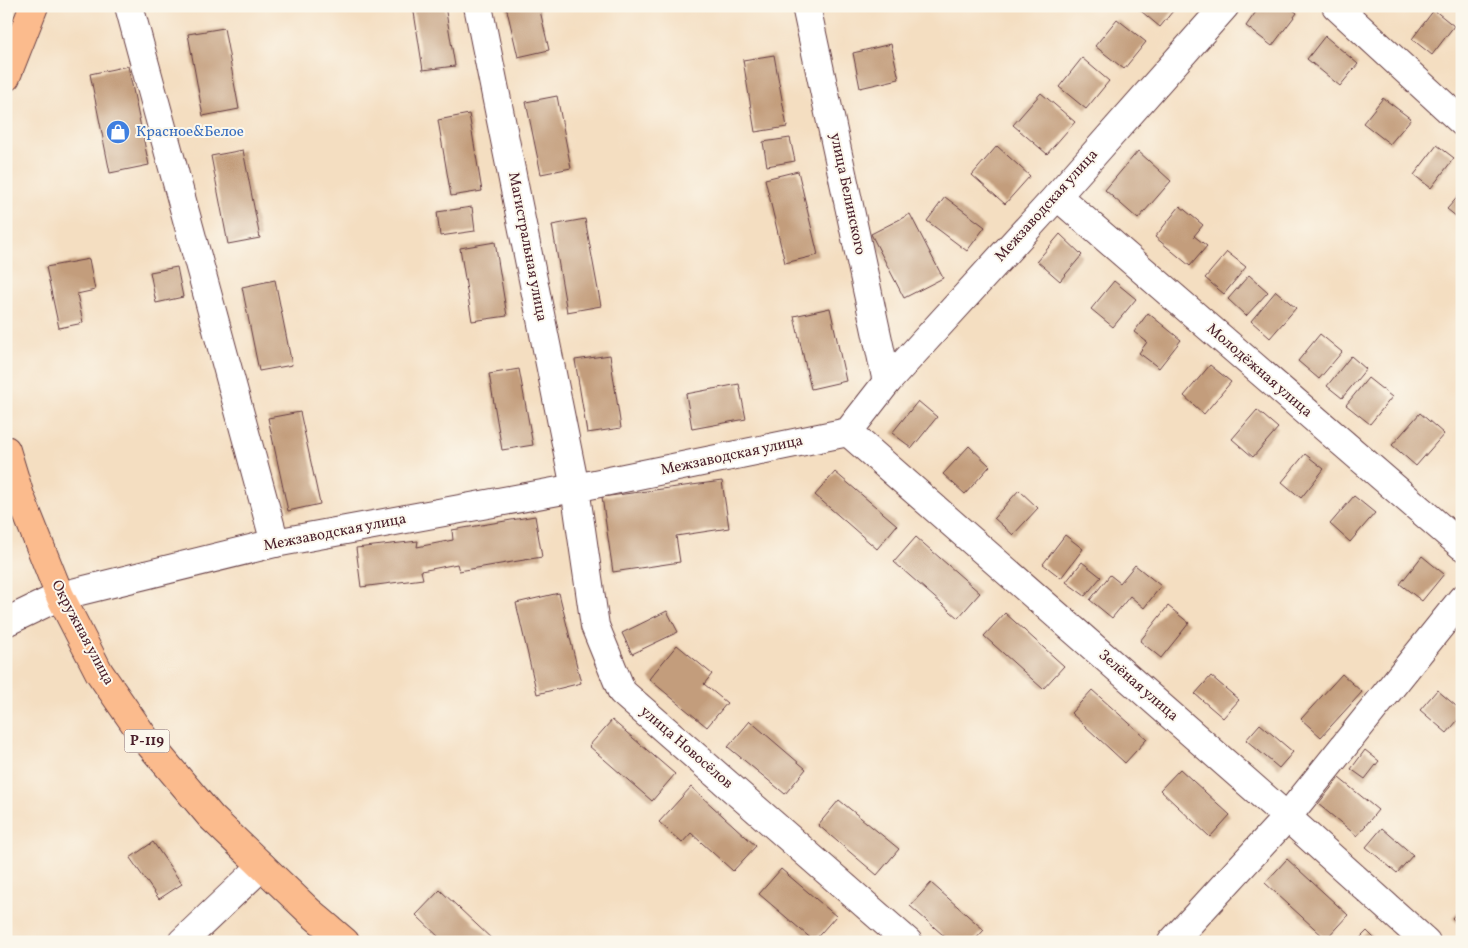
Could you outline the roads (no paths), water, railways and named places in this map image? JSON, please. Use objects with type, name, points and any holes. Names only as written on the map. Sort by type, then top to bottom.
[{"type":"highway","points":[[6,77],[34,6]]},
{"type":"highway","name":"Окружная улица","points":[[6,450],[13,497],[99,672],[146,740],[211,817],[310,912],[345,942]]},
{"type":"street","points":[[129,6],[275,543]]},
{"type":"street","name":"Магистральная улица","points":[[478,6],[575,488]]},
{"type":"street","name":"улица Белинского","points":[[806,6],[887,382]]},
{"type":"street","name":"Межзаводская улица","points":[[6,622],[60,596],[275,543],[575,488],[848,432],[887,382],[1057,196],[1225,6]]},
{"type":"street","points":[[1336,6],[1462,122]]},
{"type":"street","name":"Молодёжная улица","points":[[1057,196],[1462,546]]},
{"type":"street","name":"Зелёная улица","points":[[848,432],[1287,817],[1426,942]]},
{"type":"street","name":"улица Новосёлов","points":[[575,488],[596,626],[622,692],[908,942]]},
{"type":"street","points":[[1172,942],[1287,817],[1462,599]]},
{"type":"street","points":[[182,942],[262,866]]},
{"type":"place","name":"Красное&Белое","points":[[118,132]]}]
